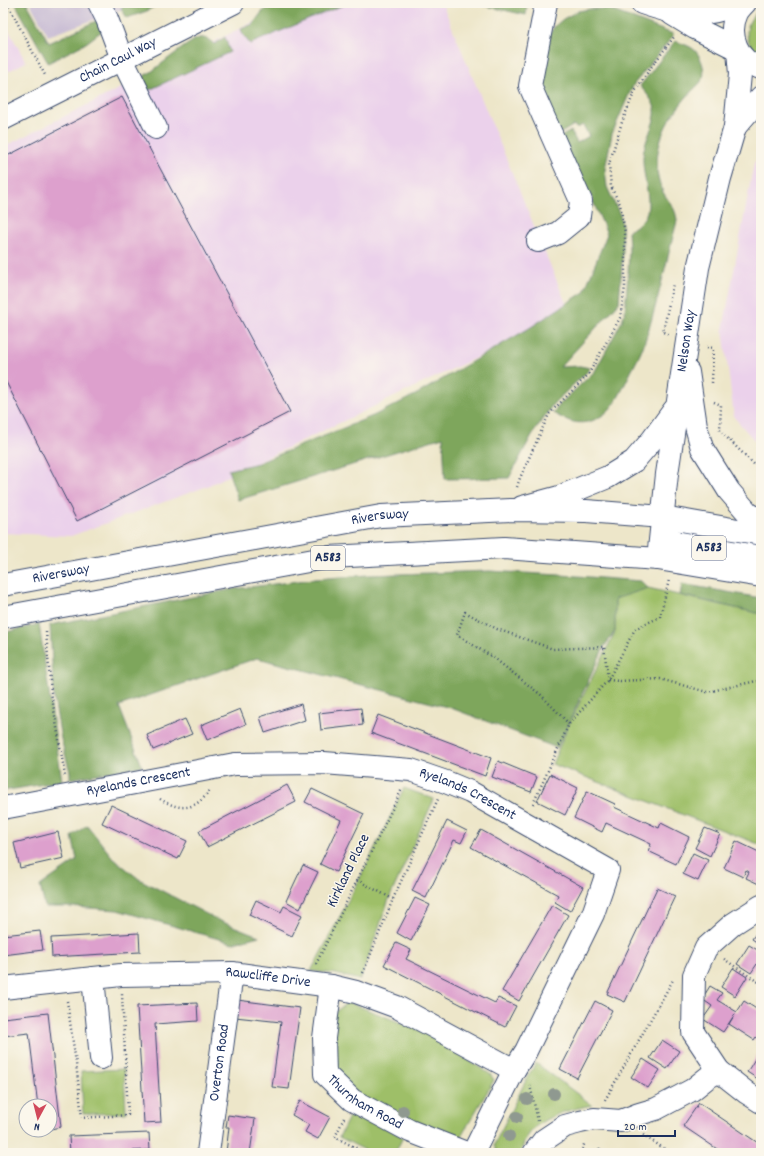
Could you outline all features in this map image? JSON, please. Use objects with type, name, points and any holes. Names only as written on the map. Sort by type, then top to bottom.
[{"type":"main road","points":[[99,3],[107,19],[122,59],[156,128]]},
{"type":"main road","name":"Chain Caul Way","points":[[3,119],[233,3]]},
{"type":"main road","points":[[538,241],[558,233],[579,216],[581,201],[530,86],[546,3]]},
{"type":"main road","points":[[642,3],[667,12],[738,50],[746,61],[761,68]]},
{"type":"main road","points":[[667,12],[687,14],[713,13],[744,3]]},
{"type":"main road","name":"Nelson Way","points":[[664,567],[662,524],[667,474],[698,268],[720,178],[735,127],[740,74],[738,50],[733,37],[733,24],[744,3]]},
{"type":"main road","name":"Nelson Way","points":[[735,127],[761,98]]},
{"type":"main road","points":[[685,357],[696,426],[702,448],[729,491],[748,513],[761,521]]},
{"type":"main road","points":[[511,510],[559,497],[608,477],[634,461],[652,440],[677,406]]},
{"type":"main road","name":"Riversway","points":[[3,585],[381,516],[511,510],[593,511],[662,524],[761,534]]},
{"type":"main road","name":"A583","points":[[662,524],[675,542],[761,557]]},
{"type":"main road","name":"A583","points":[[3,617],[330,557],[504,548],[664,567],[761,576]]},
{"type":"main road","name":"Ryelands Crescent","points":[[3,808],[235,764],[324,763],[411,770],[470,792],[608,870],[593,914],[526,1051],[521,1077],[473,1153]]},
{"type":"main road","points":[[761,906],[733,924],[706,948],[694,975],[693,1032],[719,1071],[761,1102]]},
{"type":"main road","name":"Rawcliffe Drive","points":[[3,988],[121,975],[232,973],[331,986],[356,992],[397,1007],[521,1077]]},
{"type":"main road","name":"Overton Road","points":[[208,1153],[232,973]]},
{"type":"main road","points":[[93,978],[101,1060]]},
{"type":"main road","name":"Thurnham Road","points":[[331,986],[324,1038],[324,1074],[352,1100],[410,1131],[466,1153]]},
{"type":"main road","points":[[539,1147],[565,1126],[594,1119],[621,1121],[656,1109],[692,1090],[719,1071]]},
{"type":"path","points":[[7,3],[54,93]]},
{"type":"path","points":[[511,510],[520,478],[550,414],[588,375],[620,318],[625,287],[625,232],[620,204],[611,188],[609,164],[622,122],[634,93],[649,70],[675,36]]},
{"type":"path","points":[[711,401],[722,405],[720,431],[761,471]]},
{"type":"path","points":[[524,823],[569,724],[608,680],[635,629],[660,617],[664,567]]},
{"type":"path","points":[[569,724],[541,695],[494,658],[457,635],[465,612],[496,629],[553,649],[604,647],[608,680]]},
{"type":"path","points":[[46,632],[51,692],[68,796]]},
{"type":"path","points":[[608,680],[620,681],[660,679],[707,692],[761,680]]},
{"type":"path","name":"Kirkland Place","points":[[307,983],[411,770]]},
{"type":"path","points":[[356,992],[393,899],[446,782]]},
{"type":"path","points":[[357,880],[393,899]]},
{"type":"path","points":[[706,948],[761,984]]},
{"type":"path","points":[[594,1119],[675,977],[694,975]]},
{"type":"path","points":[[521,1077],[539,1147]]},
{"type":"path","points":[[352,1100],[335,1137],[366,1153]]},
{"type":"path","points":[[621,1121],[671,1153]]},
{"type":"shaded area","points":[[30,3],[141,3],[48,36]]},
{"type":"shaded area","points":[[309,3],[442,3],[570,313],[205,487],[71,536],[3,533],[3,147],[271,13]]},
{"type":"shaded area","points":[[3,20],[26,62],[3,74]]},
{"type":"shaded area","points":[[761,154],[761,448],[734,417],[723,329],[754,163]]},
{"type":"green space","points":[[15,3],[27,3],[49,43],[98,20],[102,31],[86,43],[48,63]]},
{"type":"green space","points":[[132,3],[161,3],[147,11],[127,18],[121,8]]},
{"type":"green space","points":[[280,3],[348,3],[250,44],[243,35],[241,29],[253,24],[262,12],[268,8]]},
{"type":"green space","points":[[472,3],[527,3],[526,15]]},
{"type":"green space","points":[[608,9],[673,34],[673,36],[634,84],[612,134],[605,169],[607,187],[620,215],[622,225],[623,250],[619,303],[560,367],[580,366],[590,368],[589,370],[553,404],[532,435],[509,478],[445,479],[443,437],[238,500],[228,470],[258,463],[375,415],[417,394],[531,327],[584,292],[607,234],[592,199],[557,139],[571,131],[577,143],[589,136],[583,125],[576,128],[574,125],[556,136],[539,87],[549,34],[563,19],[578,11]]},
{"type":"green space","points":[[761,9],[761,54],[750,44],[747,32],[751,19]]},
{"type":"green space","points":[[225,37],[230,52],[147,91],[142,81],[145,75],[183,48],[199,38],[207,39],[214,44]]},
{"type":"green space","points":[[675,41],[695,50],[702,62],[704,74],[701,82],[682,102],[669,121],[659,146],[657,157],[658,177],[663,192],[672,205],[677,221],[653,316],[640,355],[612,407],[603,415],[592,421],[581,423],[570,421],[553,413],[562,402],[595,371],[622,321],[625,311],[629,248],[628,231],[634,228],[644,218],[647,212],[648,200],[643,157],[645,145],[655,114],[653,103],[640,86]]},
{"type":"green space","points":[[489,571],[641,581],[648,588],[615,599],[615,631],[604,647],[557,748],[451,708],[257,658],[119,706],[142,766],[70,779],[70,772],[61,739],[54,699],[50,625],[233,589],[314,579],[368,575]]},
{"type":"green space","points":[[682,584],[761,598],[761,614],[680,595]]},
{"type":"green space","points":[[648,588],[761,614],[761,845],[552,764],[569,724],[615,632],[615,598]]},
{"type":"green space","points":[[39,624],[62,781],[3,791],[3,633]]},
{"type":"green space","points":[[404,788],[434,799],[389,899],[360,980],[336,974],[311,971],[358,882]]},
{"type":"green space","points":[[87,825],[113,858],[139,879],[220,921],[259,936],[233,943],[117,910],[74,907],[45,907],[40,886],[77,860],[72,836]]},
{"type":"green space","points":[[348,1002],[424,1032],[490,1074],[494,1080],[459,1140],[404,1121],[351,1091],[329,1067],[334,1013]]},
{"type":"green space","points":[[536,1063],[592,1105],[558,1114],[542,1122],[528,1135],[520,1153],[497,1153],[494,1145]]},
{"type":"green space","points":[[124,1069],[126,1113],[83,1114],[81,1071]]},
{"type":"green space","points":[[352,1111],[403,1137],[395,1153],[371,1153],[339,1137]]},
{"type":"building","points":[[122,97],[290,412],[77,521],[3,376],[3,158]]},
{"type":"building","points":[[301,704],[305,720],[265,733],[260,717]]},
{"type":"building","points":[[361,708],[363,725],[321,730],[319,713]]},
{"type":"building","points":[[240,709],[246,724],[207,740],[201,725]]},
{"type":"building","points":[[378,715],[491,758],[485,776],[371,733]]},
{"type":"building","points":[[185,719],[192,734],[153,750],[147,735]]},
{"type":"building","points":[[498,761],[537,777],[531,792],[492,777]]},
{"type":"building","points":[[550,774],[578,788],[565,815],[537,801]]},
{"type":"building","points":[[287,785],[296,802],[207,847],[199,831]]},
{"type":"building","points":[[312,789],[364,814],[336,872],[320,864],[341,820],[305,802]]},
{"type":"building","points":[[587,791],[615,804],[614,807],[659,828],[661,823],[689,837],[676,864],[648,851],[651,844],[606,823],[602,832],[574,818]]},
{"type":"building","points":[[111,805],[187,841],[178,859],[102,823]]},
{"type":"building","points":[[447,821],[467,831],[461,843],[454,840],[426,898],[412,891]]},
{"type":"building","points":[[705,828],[720,834],[710,856],[695,848]]},
{"type":"building","points":[[481,830],[583,887],[570,911],[555,902],[558,895],[471,847]]},
{"type":"building","points":[[58,832],[64,858],[20,868],[14,843]]},
{"type":"building","points":[[736,841],[761,853],[761,885],[746,878],[749,872],[746,870],[743,877],[724,868]]},
{"type":"building","points":[[693,853],[708,860],[698,881],[683,874]]},
{"type":"building","points":[[303,865],[318,872],[300,909],[286,901]]},
{"type":"building","points":[[657,888],[675,896],[625,1002],[607,994]]},
{"type":"building","points":[[415,898],[430,905],[411,941],[397,933]]},
{"type":"building","points":[[256,900],[281,912],[284,906],[302,915],[292,936],[249,915]]},
{"type":"building","points":[[552,905],[568,915],[519,1001],[502,991]]},
{"type":"building","points":[[761,926],[761,945],[752,939]]},
{"type":"building","points":[[40,931],[43,950],[3,955],[3,935]]},
{"type":"building","points":[[139,933],[140,952],[52,957],[51,938]]},
{"type":"building","points":[[396,943],[411,950],[406,959],[495,1003],[498,998],[516,1006],[505,1027],[384,965]]},
{"type":"building","points":[[749,945],[761,952],[761,958],[751,973],[737,964]]},
{"type":"building","points":[[733,968],[747,977],[735,996],[721,987]]},
{"type":"building","points":[[710,986],[722,993],[717,1000],[737,1012],[744,1001],[761,1012],[761,1040],[756,1037],[754,1040],[729,1024],[735,1014],[723,1032],[703,1019],[712,1006],[702,999]]},
{"type":"building","points":[[237,1000],[300,1008],[289,1089],[272,1087],[281,1022],[235,1017]]},
{"type":"building","points":[[595,1001],[612,1010],[577,1078],[560,1069]]},
{"type":"building","points":[[197,1003],[198,1021],[155,1024],[161,1122],[144,1123],[137,1006]]},
{"type":"building","points":[[48,1013],[58,1098],[37,1098],[29,1033],[3,1036],[3,1018]]},
{"type":"building","points":[[662,1040],[679,1051],[667,1069],[650,1058]]},
{"type":"building","points":[[761,1049],[761,1081],[747,1072]]},
{"type":"building","points":[[643,1059],[660,1070],[648,1088],[631,1077]]},
{"type":"building","points":[[58,1101],[61,1127],[58,1128]]},
{"type":"building","points":[[300,1101],[330,1117],[318,1139],[305,1132],[309,1125],[292,1115]]},
{"type":"building","points":[[699,1103],[761,1145],[761,1153],[723,1153],[683,1126]]},
{"type":"building","points":[[228,1115],[255,1119],[250,1153],[226,1153],[229,1127],[226,1127]]},
{"type":"building","points":[[149,1133],[150,1150],[70,1153],[69,1136]]},
{"type":"building","points":[[599,1148],[608,1153],[596,1153]]}]
